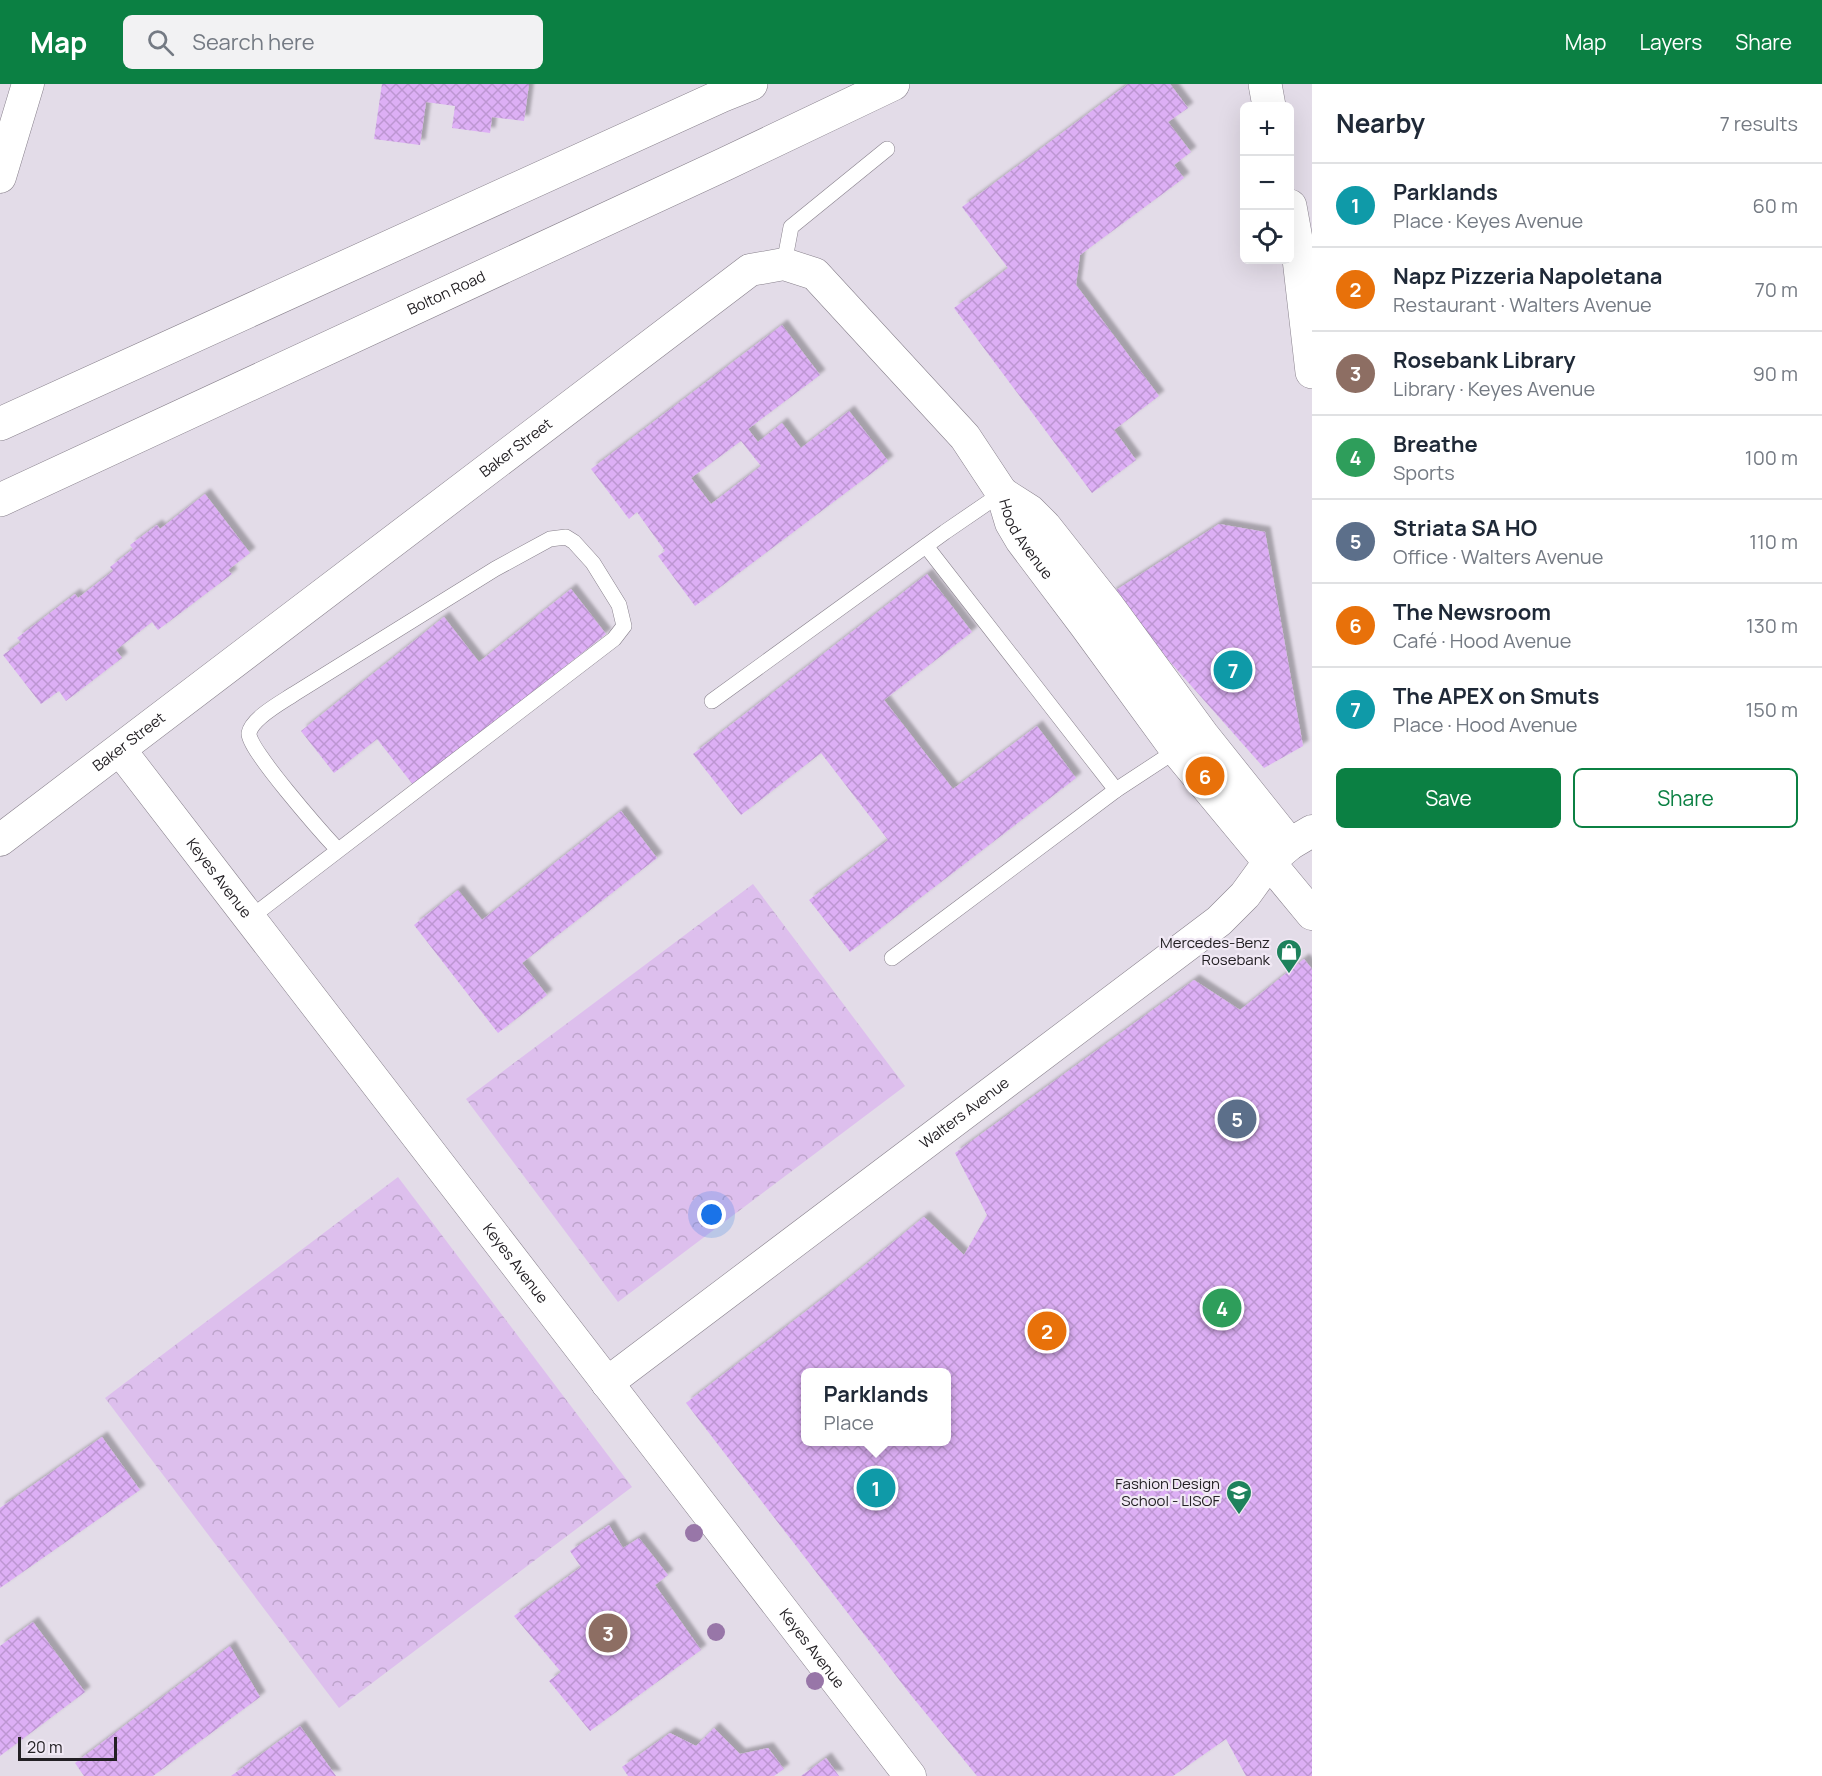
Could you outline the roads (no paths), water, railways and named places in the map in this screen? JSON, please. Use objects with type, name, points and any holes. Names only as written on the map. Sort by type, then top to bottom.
[{"type":"main road","points":[[0,424],[719,90],[751,84]]},
{"type":"main road","name":"Bolton Road","points":[[0,500],[893,84]]},
{"type":"main road","points":[[1265,84],[1268,102]]},
{"type":"main road","points":[[1291,210],[1298,250],[1312,372]]},
{"type":"street","points":[[0,177],[28,84]]},
{"type":"street","name":"Baker Street","points":[[0,840],[750,270],[784,264],[815,273],[965,437],[1002,493]]},
{"type":"street","name":"Hood Avenue","points":[[1002,493],[1011,523],[1021,540],[1054,561],[1097,616],[1203,735],[1291,846],[1312,914]]},
{"type":"street","name":"Hood Avenue","points":[[1097,616],[1177,751],[1291,846]]},
{"type":"street","name":"Keyes Avenue","points":[[120,750],[910,1776]]},
{"type":"street","name":"Walters Avenue","points":[[608,1383],[1219,921],[1291,846]]},
{"type":"lane","points":[[784,264],[791,227],[887,149]]},
{"type":"lane","points":[[712,701],[1002,493]]},
{"type":"lane","points":[[250,918],[614,639],[624,626],[620,604],[593,563],[574,542],[566,537],[550,539],[539,544],[294,694],[263,715],[253,725],[249,732],[250,738],[268,767],[338,850]]},
{"type":"lane","points":[[926,546],[1116,790]]},
{"type":"lane","points":[[892,958],[1116,790],[1203,735]]},
{"type":"place","name":"The APEX on Smuts","points":[[1233,670]]},
{"type":"place","name":"The Newsroom","points":[[1205,776]]},
{"type":"place","name":"Mercedes-Benz Rosebank","points":[[1289,975]]},
{"type":"place","name":"Striata SA HO","points":[[1237,1119]]},
{"type":"place","name":"Breathe","points":[[1222,1308]]},
{"type":"place","name":"Napz Pizzeria Napoletana","points":[[1047,1331]]},
{"type":"place","name":"Parklands","points":[[876,1488]]},
{"type":"place","name":"Fashion Design School - LISOF","points":[[1239,1516]]},
{"type":"place","name":"Rosebank Library","points":[[608,1633]]}]
